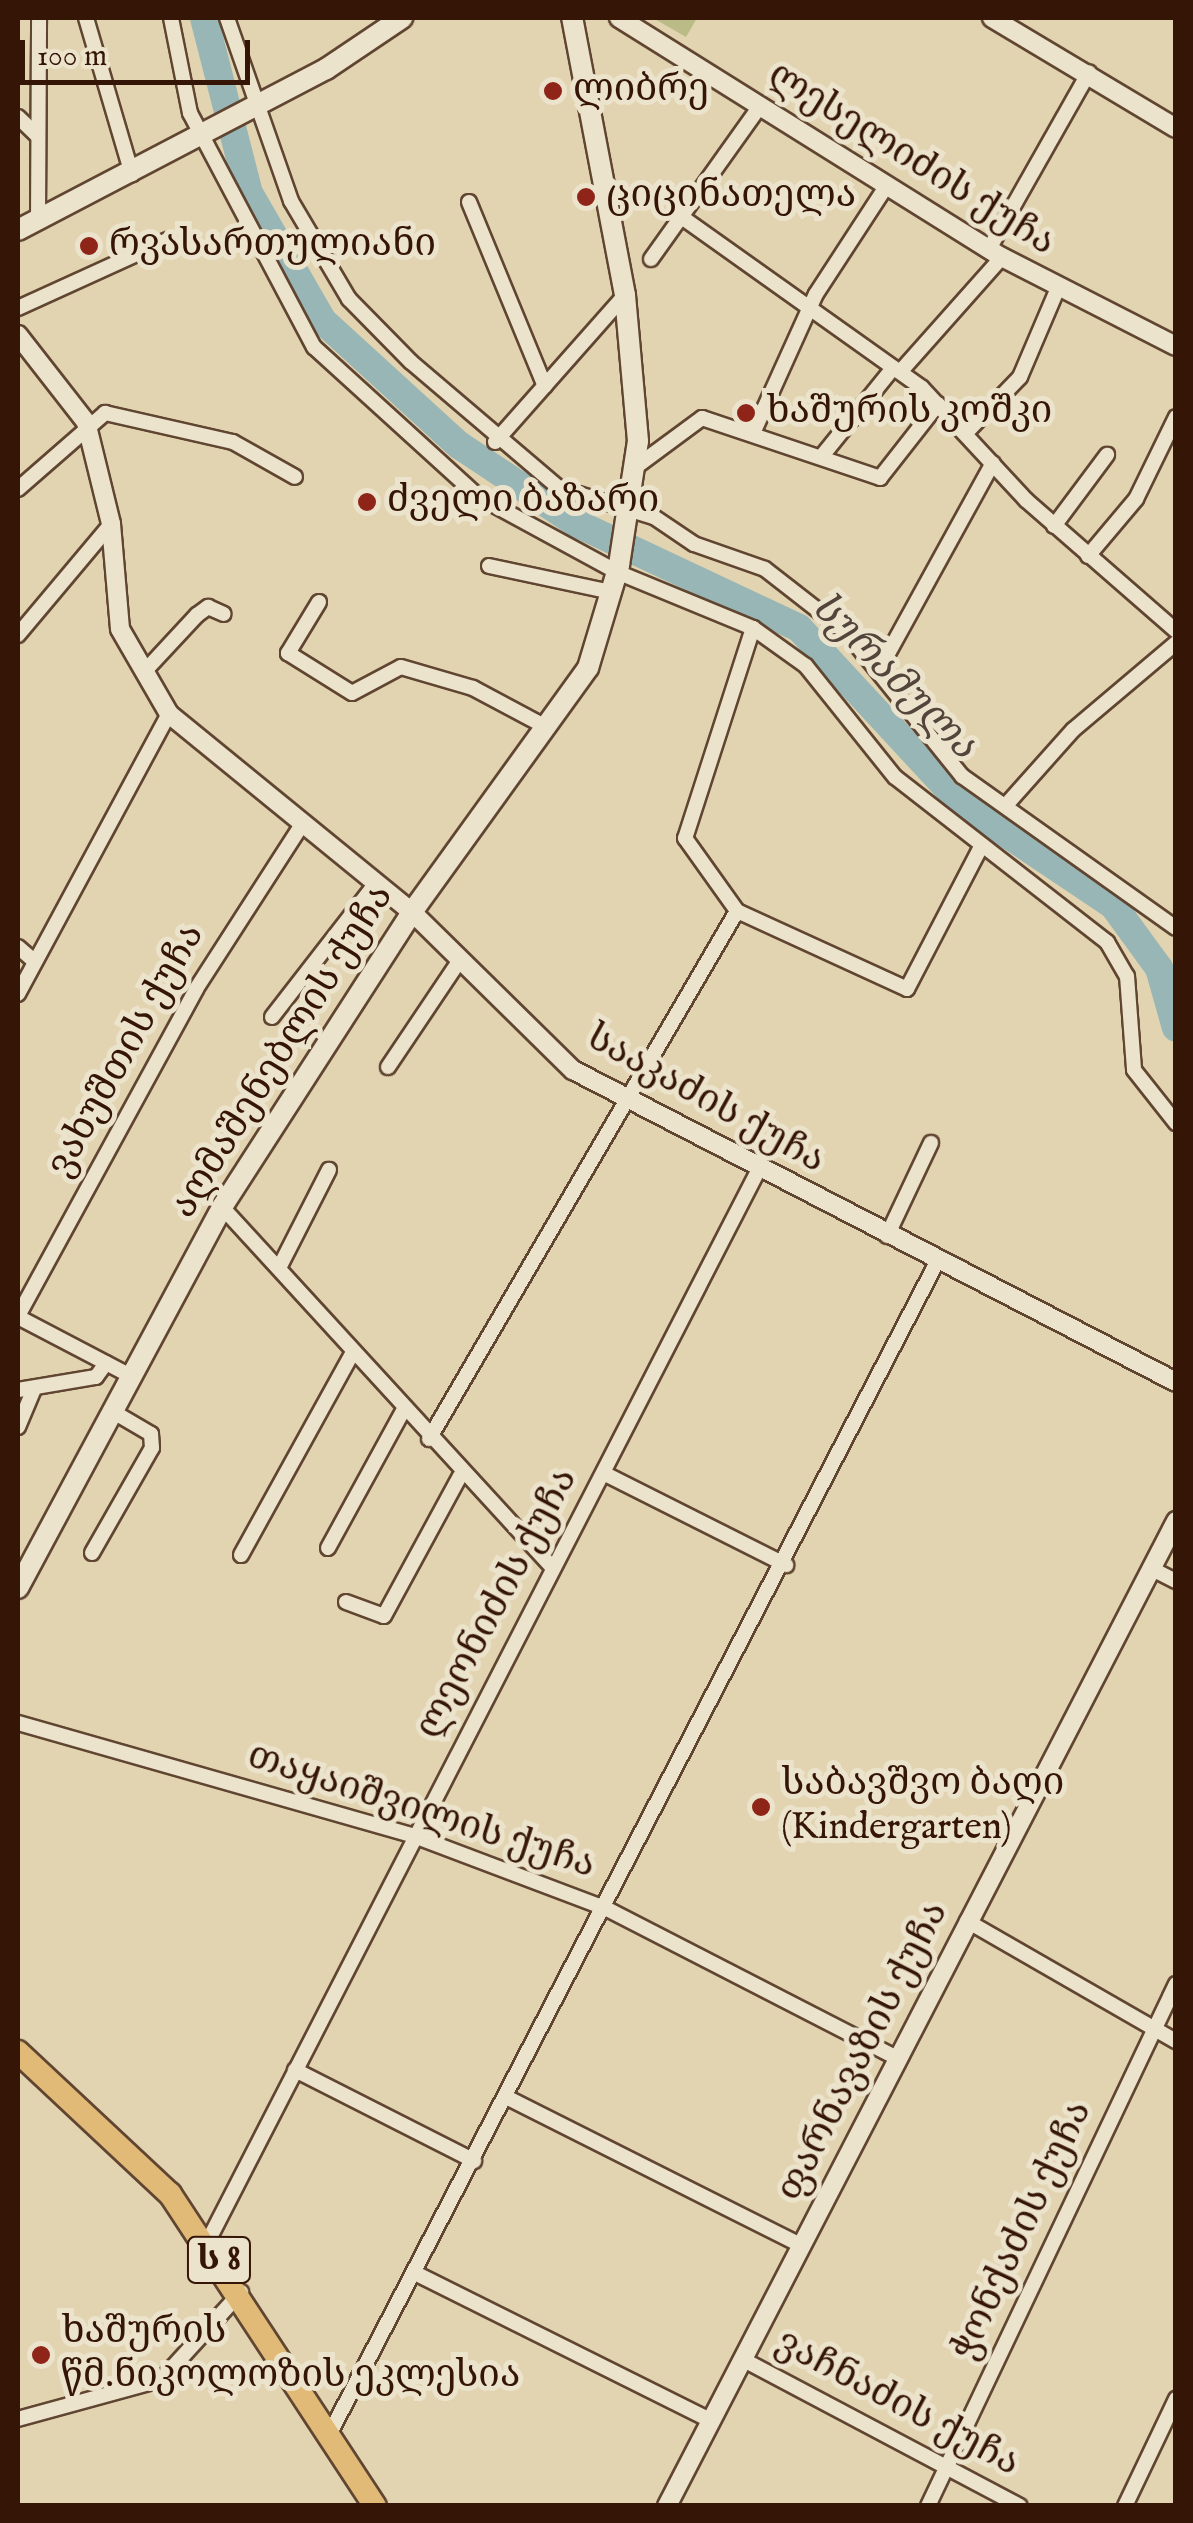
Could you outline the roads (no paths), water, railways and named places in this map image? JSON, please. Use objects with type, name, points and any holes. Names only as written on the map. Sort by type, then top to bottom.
[{"type":"highway","name":"ს 8","points":[[18,2052],[129,2152],[208,2243],[375,2506]]},
{"type":"main road","points":[[572,18],[625,295],[638,466],[628,512]]},
{"type":"main road","points":[[18,230],[132,174],[403,19]]},
{"type":"main road","name":"აღმაშენებლის ქუჩა","points":[[18,1588],[222,1207],[412,912],[588,668],[615,576],[628,512]]},
{"type":"street","points":[[38,221],[40,18]]},
{"type":"street","points":[[86,18],[132,174]]},
{"type":"street","points":[[171,18],[201,136],[314,346],[480,498],[615,576],[753,628],[806,666],[895,778],[1106,942],[1127,976],[1134,1070],[1176,1124]]},
{"type":"street","points":[[227,18],[291,200],[348,300],[495,442],[559,488],[766,569],[880,670],[962,776],[1007,804],[1176,928]]},
{"type":"street","name":"ლესელიძის ქუჩა","points":[[619,18],[996,253],[1176,346]]},
{"type":"street","points":[[992,18],[1089,72],[1176,128]]},
{"type":"street","points":[[822,456],[996,253],[1089,72]]},
{"type":"street","points":[[651,259],[761,105]]},
{"type":"street","points":[[18,116],[38,136]]},
{"type":"street","points":[[754,431],[807,313],[887,186]]},
{"type":"street","points":[[469,202],[545,386]]},
{"type":"street","points":[[683,218],[807,313],[896,370],[938,404],[1054,526],[1176,631]]},
{"type":"street","points":[[18,308],[167,240]]},
{"type":"street","points":[[966,433],[1020,376],[1058,288]]},
{"type":"street","points":[[495,442],[625,295]]},
{"type":"street","name":"სააკაძის ქუჩა","points":[[18,335],[86,422],[111,524],[120,629],[169,714],[412,912],[573,1070],[887,1236],[1176,1382]]},
{"type":"street","points":[[638,466],[696,418],[754,431],[880,478],[938,404]]},
{"type":"street","points":[[18,488],[86,422],[125,415],[217,438],[295,477]]},
{"type":"street","points":[[1088,556],[1136,498],[1176,417]]},
{"type":"street","points":[[1054,526],[1108,455]]},
{"type":"street","points":[[880,670],[993,463]]},
{"type":"street","points":[[18,635],[111,524]]},
{"type":"street","points":[[489,566],[615,576]]},
{"type":"street","points":[[318,602],[288,652],[352,693],[394,666],[473,688],[546,727]]},
{"type":"street","points":[[144,672],[197,615],[208,608],[224,614]]},
{"type":"street","points":[[753,628],[685,838],[737,911],[907,989],[981,846]]},
{"type":"street","points":[[1007,804],[1073,730],[1176,643]]},
{"type":"street","points":[[18,994],[169,714]]},
{"type":"street","name":"ვახუშთის ქუჩა","points":[[18,1316],[196,989],[303,823]]},
{"type":"street","points":[[272,1017],[376,882]]},
{"type":"street","points":[[429,1440],[630,1102],[737,911]]},
{"type":"street","points":[[18,947],[34,961]]},
{"type":"street","points":[[388,1067],[460,960]]},
{"type":"street","points":[[887,1236],[931,1143]]},
{"type":"street","name":"ლეონიძის ქუჩა","points":[[208,2243],[550,1565],[605,1474],[759,1169]]},
{"type":"street","points":[[280,1266],[329,1170]]},
{"type":"street","points":[[222,1207],[280,1266],[460,1476],[550,1565]]},
{"type":"street","points":[[329,2435],[786,1566],[938,1260]]},
{"type":"street","points":[[18,1316],[132,1376]]},
{"type":"street","points":[[241,1554],[353,1352]]},
{"type":"street","points":[[18,1390],[96,1377],[106,1362]]},
{"type":"street","points":[[18,1427],[34,1390]]},
{"type":"street","points":[[328,1548],[404,1409]]},
{"type":"street","points":[[92,1553],[152,1448],[150,1434],[112,1412]]},
{"type":"street","points":[[605,1474],[786,1566]]},
{"type":"street","points":[[346,1602],[384,1616],[460,1476]]},
{"type":"street","name":"ფარნავაზის ქუჩა","points":[[667,2506],[895,2057],[1176,1522]]},
{"type":"street","points":[[1150,1568],[1176,1581]]},
{"type":"street","name":"თაყაიშვილის ქუჩა","points":[[18,1722],[414,1836],[607,1909],[895,2057]]},
{"type":"street","points":[[967,1921],[1176,2041]]},
{"type":"street","name":"ჭონქაძის ქუჩა","points":[[928,2506],[1176,1984]]},
{"type":"street","points":[[296,2070],[474,2161]]},
{"type":"street","points":[[508,2098],[802,2246]]},
{"type":"street","points":[[417,2274],[712,2420]]},
{"type":"street","points":[[18,2419],[161,2380],[242,2292]]},
{"type":"street","name":"ვაჩნაძის ქუჩა","points":[[744,2360],[1020,2506]]},
{"type":"street","points":[[1125,2506],[1176,2399]]},
{"type":"waterway","name":"სურამულა","points":[[204,18],[249,193],[323,321],[459,445],[576,523],[799,628],[962,804],[1113,905],[1159,968],[1176,1028]]},
{"type":"place","name":"ლიბრე","points":[[553,91]]},
{"type":"place","name":"ციცინათელა","points":[[586,197]]},
{"type":"place","name":"რვასართულიანი","points":[[89,246]]},
{"type":"place","name":"ხაშურის კოშკი","points":[[746,413]]},
{"type":"place","name":"ძველი ბაზარი","points":[[367,502]]},
{"type":"place","name":"საბავშვო ბაღი (Kindergarten)","points":[[761,1807]]},
{"type":"place","name":"ხაშურის წმ.ნიკოლოზის ეკლესია","points":[[41,2355]]}]
